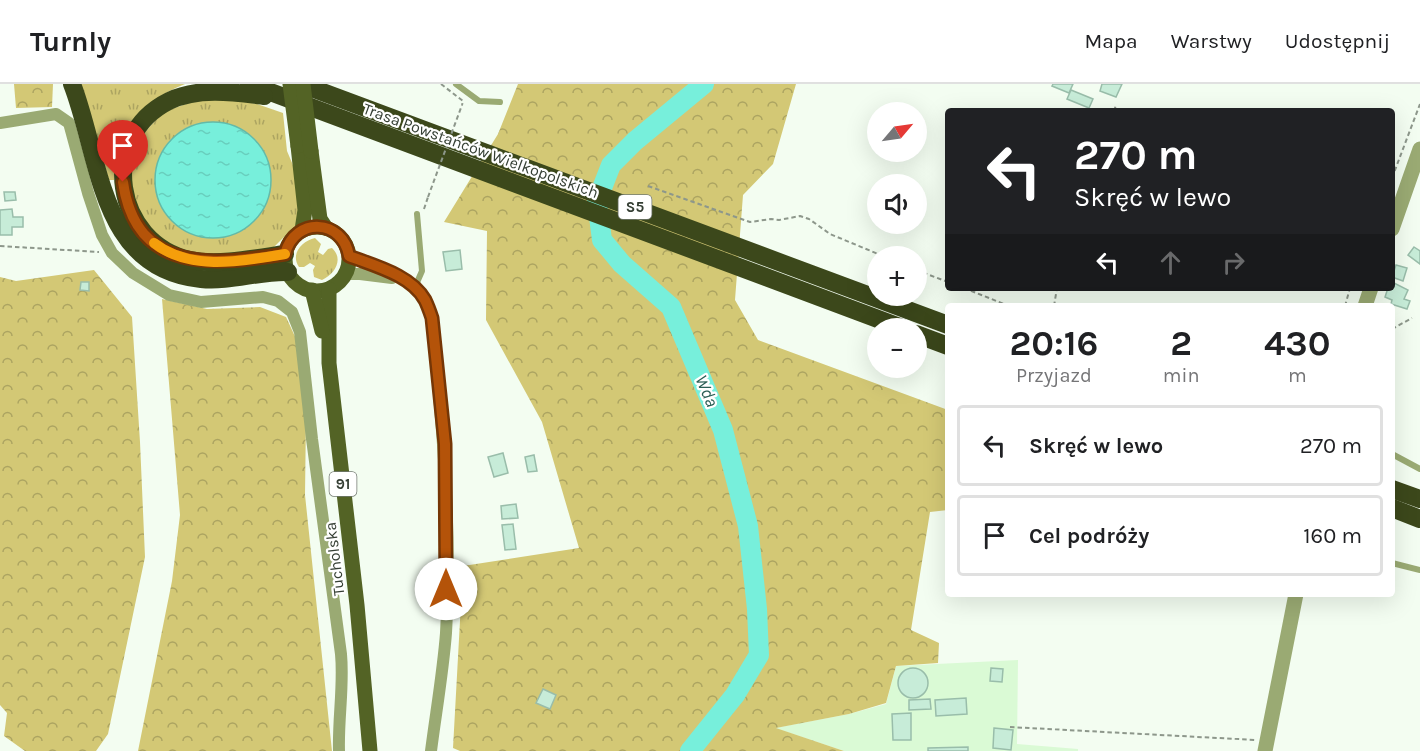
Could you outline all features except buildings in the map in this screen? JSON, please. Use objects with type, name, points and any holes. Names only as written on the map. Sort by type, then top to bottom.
[{"type":"highway","points":[[72,84],[104,196],[116,223],[134,249],[153,263],[189,277],[204,279],[288,272]]},
{"type":"highway","name":"Trasa Powstańców Wielkopolskich","points":[[249,84],[288,92],[486,173],[875,318]]},
{"type":"highway","name":"Trasa Powstańców Wielkopolskich","points":[[302,84],[945,324]]},
{"type":"highway","points":[[285,254],[203,262],[174,255],[156,244],[136,222],[127,204],[123,182],[124,161],[134,134],[157,109],[170,101],[198,93],[288,92]]},
{"type":"highway","points":[[927,338],[945,345]]},
{"type":"highway","points":[[1395,490],[1420,499]]},
{"type":"highway","points":[[1395,509],[1420,519]]},
{"type":"main road","points":[[302,84],[305,210],[302,230]]},
{"type":"main road","points":[[288,92],[304,148],[320,219],[326,228]]},
{"type":"main road","points":[[310,227],[326,228],[340,236],[349,256],[345,274],[337,284],[328,289],[312,290],[296,283],[288,272],[285,254],[291,240],[302,230],[310,227]]},
{"type":"main road","name":"Tucholska","points":[[328,289],[329,363],[357,604],[370,751]]},
{"type":"main road","name":"Tucholska","points":[[312,290],[329,363]]},
{"type":"street","points":[[0,123],[56,114],[69,123],[102,235],[112,253],[133,273],[169,295],[201,302],[263,297],[278,301],[292,312],[300,332],[344,677],[339,718],[339,751]]},
{"type":"street","points":[[1395,220],[1420,149]]},
{"type":"street","points":[[349,256],[410,283],[426,301],[432,318],[445,444],[447,567],[446,633],[431,751]]},
{"type":"street","points":[[345,274],[360,274],[410,283]]},
{"type":"street","points":[[1266,746],[1295,597]]},
{"type":"lane","points":[[456,84],[479,101],[500,102]]},
{"type":"lane","points":[[410,283],[422,271],[417,214]]},
{"type":"lane","points":[[1395,456],[1420,469]]},
{"type":"lane","points":[[1395,564],[1420,570]]},
{"type":"path","points":[[417,214],[424,211],[463,101],[441,84]]},
{"type":"path","points":[[1395,170],[1420,104]]},
{"type":"path","points":[[648,186],[750,222],[800,216],[809,219],[836,237],[867,249]]},
{"type":"path","points":[[0,246],[112,253]]},
{"type":"path","points":[[927,274],[945,281]]},
{"type":"path","points":[[972,291],[1002,303]]},
{"type":"path","points":[[1395,327],[1412,318]]},
{"type":"path","points":[[1010,727],[1266,746]]},
{"type":"shaded area","points":[[1018,660],[1017,744],[1078,749],[1078,751],[844,751],[775,728],[849,714],[886,704],[896,666]]},
{"type":"green space","points":[[14,84],[53,84],[52,107],[16,108]]},
{"type":"green space","points":[[81,84],[185,84],[155,100],[133,120],[119,147],[114,180],[109,180]]},
{"type":"green space","points":[[518,84],[796,84],[773,164],[743,195],[735,300],[758,340],[945,409],[945,510],[930,512],[911,630],[939,643],[938,663],[896,666],[886,703],[849,714],[776,728],[844,751],[460,751],[453,748],[463,566],[579,548],[542,422],[486,320],[487,231],[444,222],[498,134]]},
{"type":"green space","points":[[209,96],[257,104],[283,113],[287,151],[295,170],[299,222],[273,248],[206,256],[182,251],[164,241],[144,222],[128,184],[137,141],[163,112]]},
{"type":"green space","points":[[315,238],[321,244],[318,252],[323,255],[332,248],[336,252],[338,261],[331,274],[322,280],[314,277],[315,266],[310,263],[299,267],[296,257],[302,245]]},
{"type":"green space","points":[[94,270],[132,317],[145,557],[108,734],[96,751],[25,751],[4,736],[7,713],[0,705],[0,277],[16,281]]},
{"type":"green space","points":[[162,299],[207,309],[260,307],[286,317],[298,343],[306,417],[305,495],[332,751],[138,751],[172,581],[180,515]]},
{"type":"water","points":[[213,122],[235,126],[254,139],[267,158],[271,180],[267,202],[254,221],[235,234],[213,238],[191,234],[172,221],[159,202],[155,180],[159,158],[172,139],[191,126]]},
{"type":"waterway","name":"Wda","points":[[690,751],[735,695],[759,655],[757,609],[748,526],[723,430],[671,307],[622,264],[602,240],[597,201],[611,165],[635,141],[704,84]]},
{"type":"slow traffic","points":[[154,243],[174,255],[203,262],[285,254]]},
{"type":"route","points":[[123,182],[127,204],[144,234],[174,255],[203,262],[285,254],[294,236],[302,230],[318,226],[332,230],[340,236],[349,256],[405,279],[415,286],[426,301],[432,318],[445,444],[446,589]]}]
